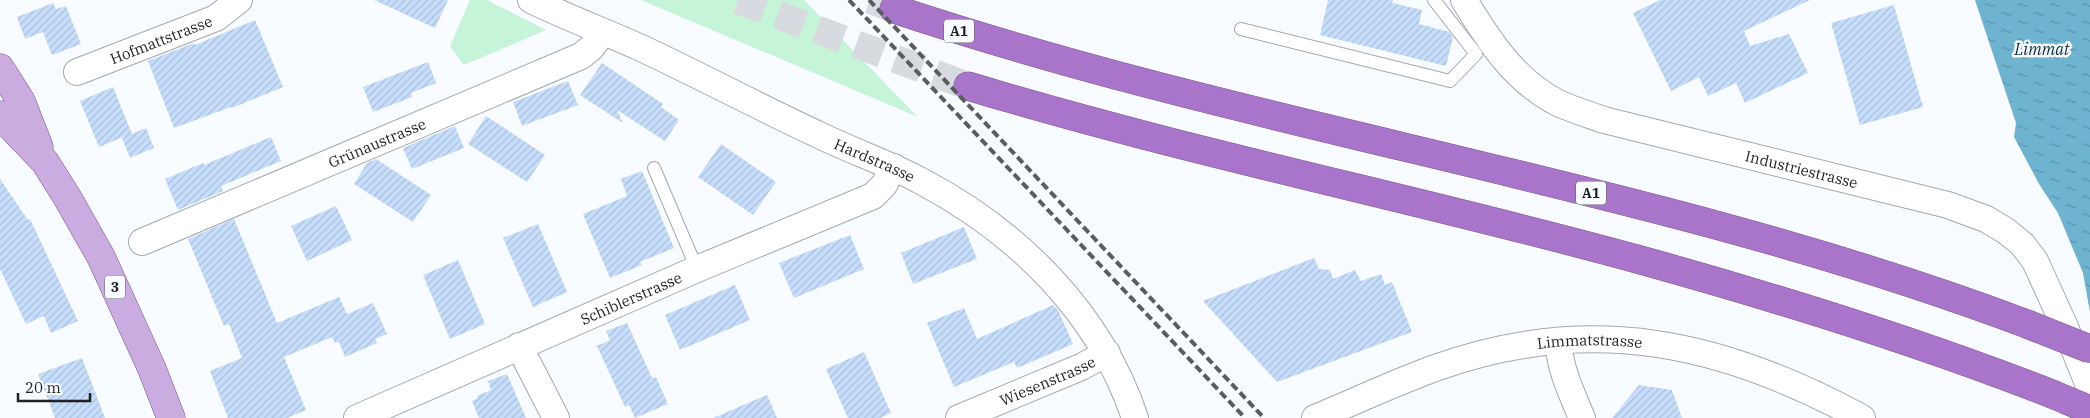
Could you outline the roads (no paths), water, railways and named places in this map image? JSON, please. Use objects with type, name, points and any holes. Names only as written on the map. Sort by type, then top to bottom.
[{"type":"highway","name":"A1","points":[[894,9],[1025,51],[1122,78],[1649,207],[1775,241],[1905,281],[2027,324],[2090,349]]},
{"type":"highway","points":[[968,86],[1137,133],[1522,230],[1740,288],[1879,331],[2052,394],[2090,410]]},
{"type":"main road","name":"3","points":[[0,68],[20,101],[45,162],[101,257],[152,369],[171,418]]},
{"type":"main road","name":"3","points":[[0,115],[45,162]]},
{"type":"street","name":"Hofmattstrasse","points":[[77,72],[216,18],[239,0]]},
{"type":"street","name":"Hardstrasse","points":[[531,0],[640,48],[819,136],[894,167],[955,200],[1014,243],[1065,293],[1107,353],[1120,378],[1135,418]]},
{"type":"street","name":"Industriestrasse","points":[[1464,0],[1482,30],[1505,61],[1532,87],[1560,104],[1604,120],[1948,205],[1986,219],[2006,230],[2022,244],[2035,261],[2066,327],[2090,388]]},
{"type":"street","name":"Grünaustrasse","points":[[142,242],[581,56],[591,48],[603,32]]},
{"type":"street","name":"Schiblerstrasse","points":[[356,418],[697,269],[873,196],[884,185],[894,167]]},
{"type":"street","points":[[1558,341],[1565,379],[1582,418]]},
{"type":"street","name":"Limmatstrasse","points":[[1315,418],[1437,367],[1510,348],[1558,341],[1639,341],[1677,346],[1716,355],[1783,380],[1862,418]]},
{"type":"street","points":[[519,346],[556,418]]},
{"type":"street","name":"Wiesenstrasse","points":[[959,418],[1107,353]]},
{"type":"street","points":[[2084,418],[2090,388]]},
{"type":"lane","points":[[1241,29],[1450,81],[1476,54],[1434,0]]},
{"type":"lane","points":[[654,168],[697,269]]},
{"type":"water","name":"Limmat","points":[[1975,0],[2090,0],[2090,312],[2083,273],[2058,213],[2039,184],[2014,137],[2016,123]]},
{"type":"tunnel","points":[[738,0],[968,86]]},
{"type":"tunnel","points":[[870,0],[894,9]]},
{"type":"railway","points":[[849,0],[1245,418]]},
{"type":"railway","points":[[869,0],[1264,418]]}]
